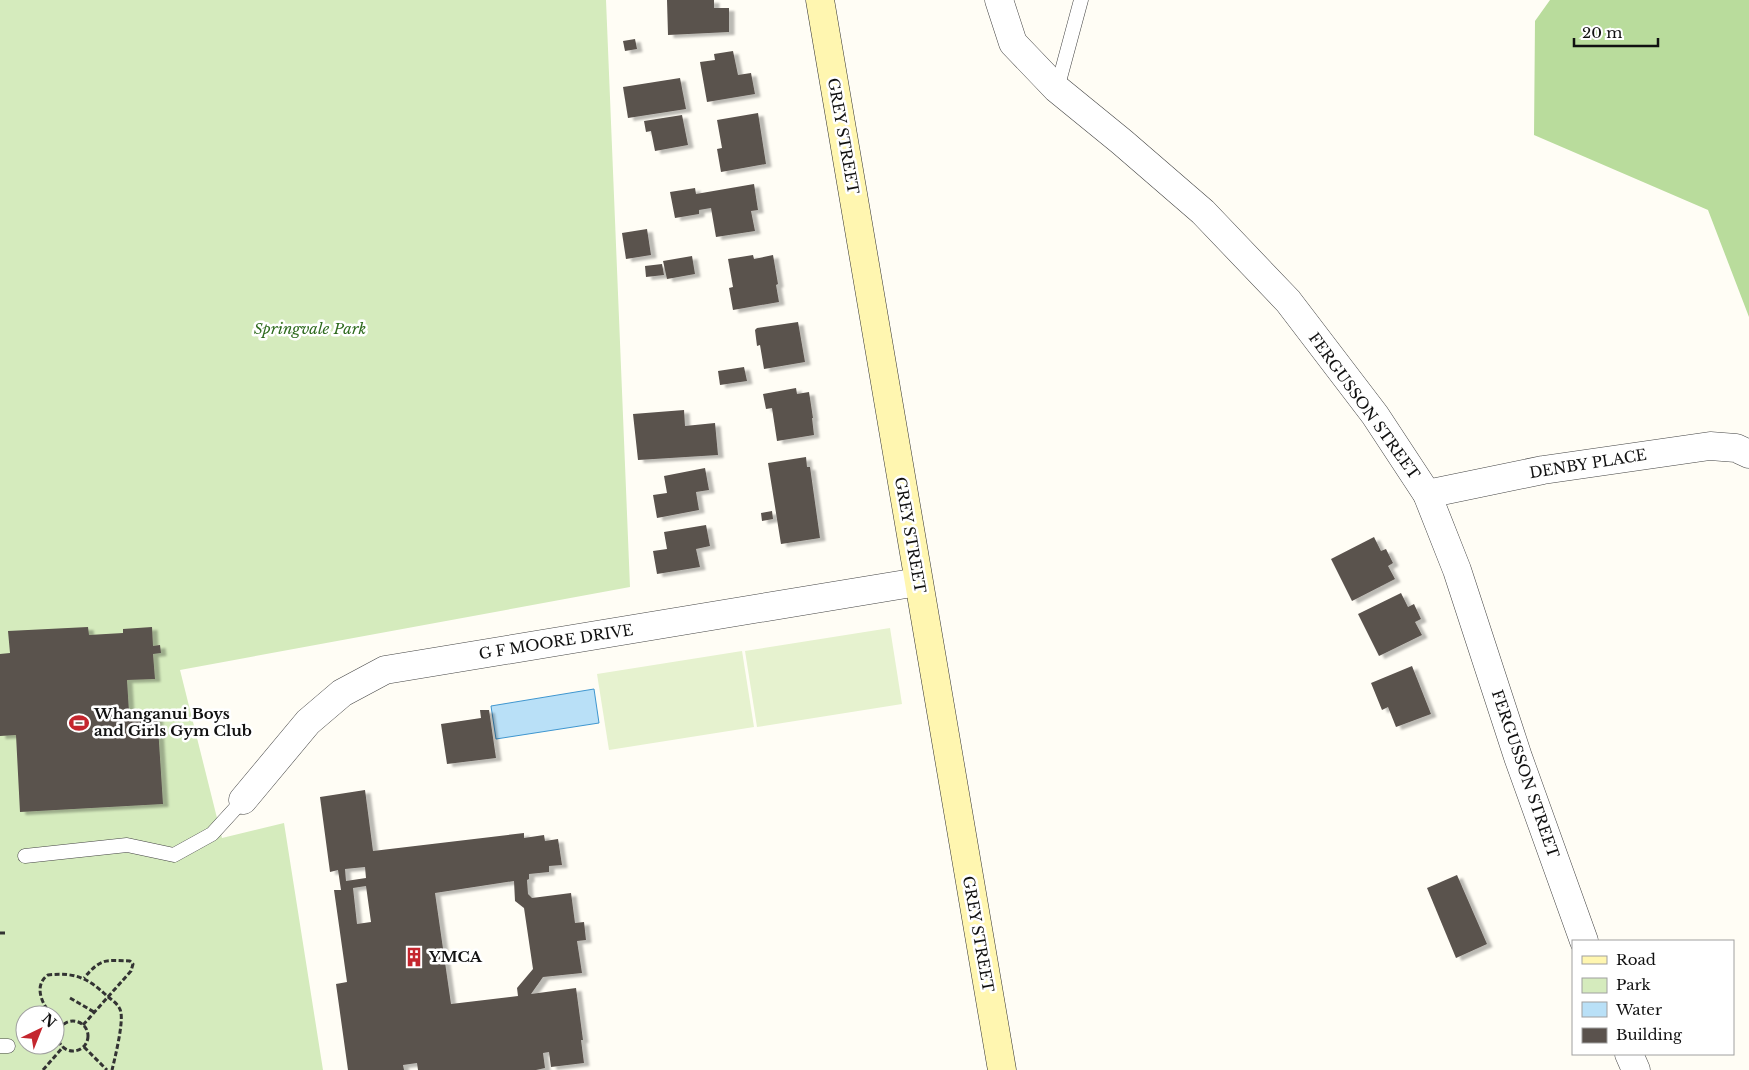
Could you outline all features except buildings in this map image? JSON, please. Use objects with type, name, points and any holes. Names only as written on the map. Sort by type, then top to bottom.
[{"type":"main road","name":"GREY STREET","points":[[820,0],[1002,1070]]},
{"type":"street","name":"FERGUSSON STREET","points":[[1000,0],[1013,43],[1057,89],[1203,212],[1288,302],[1375,415],[1427,494],[1457,570],[1518,757],[1584,940]]},
{"type":"street","name":"DENBY PLACE","points":[[1427,494],[1543,470],[1710,446],[1736,448],[1749,454]]},
{"type":"street","name":"G F MOORE DRIVE","points":[[243,800],[308,722],[342,693],[385,670],[918,582]]},
{"type":"street","points":[[1629,1055],[1636,1070]]},
{"type":"lane","points":[[1057,89],[1081,0]]},
{"type":"lane","points":[[25,856],[127,845],[174,855],[212,834],[243,800]]},
{"type":"path","points":[[0,933],[5,933]]},
{"type":"path","points":[[83,1025],[133,969],[133,963],[130,961],[104,960],[84,978]]},
{"type":"path","points":[[44,1005],[41,997],[41,985],[45,977],[51,975],[84,978],[109,997],[118,1006],[122,1016],[112,1070]]},
{"type":"path","points":[[70,998],[94,1012]]},
{"type":"path","points":[[65,1025],[73,1022],[83,1025],[88,1036],[84,1047]]},
{"type":"path","points":[[65,1049],[73,1051],[84,1047]]},
{"type":"path","points":[[84,1047],[107,1070]]},
{"type":"path","points":[[43,1070],[56,1055]]},
{"type":"green space","name":"Springvale Park","points":[[0,0],[606,0],[630,587],[180,670],[222,838],[284,823],[323,1070],[0,1070]]},
{"type":"green space","points":[[1550,0],[1749,0],[1749,317],[1708,210],[1534,135],[1535,21]]},
{"type":"green space","points":[[890,628],[902,704],[757,727],[745,651]]},
{"type":"green space","points":[[742,651],[754,727],[609,750],[597,674]]},
{"type":"water","points":[[594,689],[599,723],[496,739],[491,706]]},
{"type":"place","name":"Whanganui Boys and Girls Gym Club","points":[[79,723]]},
{"type":"place","name":"YMCA","points":[[414,957]]}]
